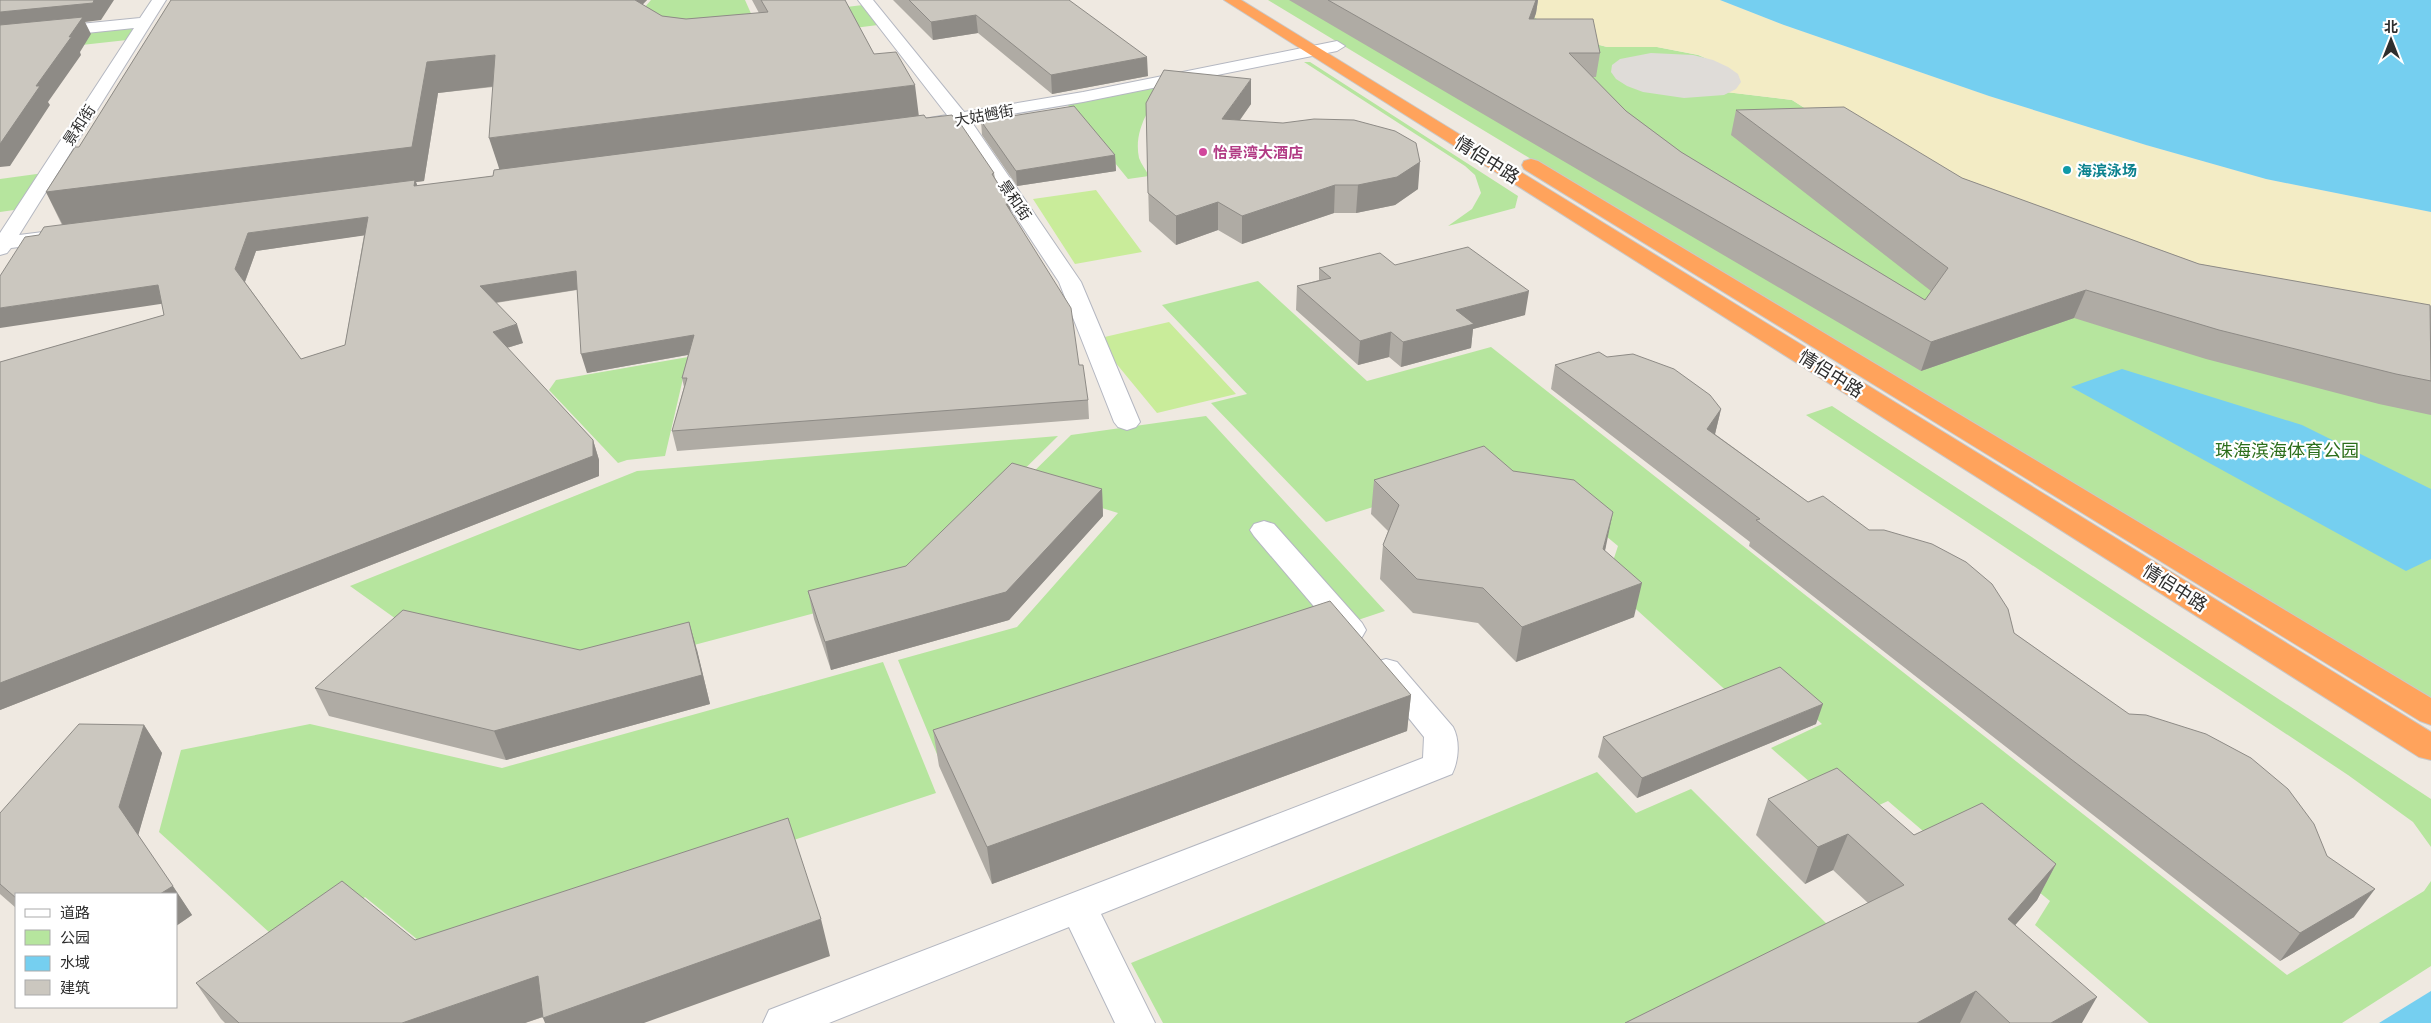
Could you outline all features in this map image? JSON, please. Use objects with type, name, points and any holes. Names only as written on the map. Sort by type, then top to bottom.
[{"type":"highway","name":"情侣中路","points":[[1231,0],[2431,748]]},
{"type":"highway","name":"情侣中路","points":[[1260,0],[2431,713]]},
{"type":"street","name":"景和街","points":[[2,246],[159,0]]},
{"type":"street","name":"景和街","points":[[865,0],[960,120],[1070,282],[1126,422]]},
{"type":"street","points":[[0,37],[145,22]]},
{"type":"street","name":"大姑乸街","points":[[901,127],[960,120],[1337,46]]},
{"type":"street","points":[[2,246],[72,235]]},
{"type":"street","points":[[783,1023],[1440,765],[1441,735],[1264,530]]},
{"type":"street","points":[[1078,906],[1135,1023]]},
{"type":"green space","points":[[651,0],[745,0],[753,18],[863,5],[878,25],[703,47],[644,8]]},
{"type":"green space","name":"珠海滨海体育公园","points":[[1268,0],[1500,0],[1577,39],[1607,47],[1657,47],[1698,55],[1723,66],[1718,91],[1792,100],[1886,160],[2431,334],[2431,703]]},
{"type":"green space","points":[[138,24],[127,40],[0,54],[0,39]]},
{"type":"green space","points":[[1304,62],[1310,62],[1518,196],[1515,208],[1448,226],[1472,209],[1481,193],[1475,175],[1465,166]]},
{"type":"green space","points":[[1170,83],[1150,108],[1141,127],[1138,148],[1139,158],[1149,176],[1128,179],[1067,104]]},
{"type":"green space","points":[[44,173],[21,209],[0,212],[0,179]]},
{"type":"green space","points":[[1096,190],[1142,252],[1075,264],[1033,199]]},
{"type":"green space","points":[[1258,281],[1367,381],[1491,347],[2287,975],[2424,891],[2431,881],[2431,966],[2342,1023],[2149,1023],[2035,925],[2050,901],[1962,829],[1937,843],[1888,801],[1851,818],[1771,748],[1822,724],[1773,680],[1732,696],[1606,582],[1618,546],[1571,507],[1483,472],[1326,522],[1211,403],[1247,394],[1162,305]]},
{"type":"green space","points":[[1169,322],[1236,394],[1157,413],[1096,339]]},
{"type":"green space","points":[[688,357],[665,456],[627,460],[618,463],[549,390],[556,380]]},
{"type":"green space","points":[[1832,406],[2431,799],[2431,847],[2413,822],[2348,775],[1806,415]]},
{"type":"green space","points":[[1206,416],[1385,611],[939,759],[898,660],[1017,627],[1118,513],[1022,483],[1071,435]]},
{"type":"green space","points":[[1058,436],[902,590],[592,672],[410,629],[350,586],[637,471]]},
{"type":"green space","points":[[883,662],[936,793],[439,957],[365,897],[292,953],[159,832],[181,750],[310,724],[502,768]]},
{"type":"green space","points":[[1597,772],[1636,813],[1691,789],[1836,933],[1653,1023],[1163,1023],[1131,963]]},
{"type":"sand","name":"海滨泳场","points":[[1500,0],[1720,0],[1784,25],[1989,96],[2146,145],[2266,179],[2431,212],[2431,334],[2187,288],[1887,160],[1792,100],[1717,91],[1723,66],[1699,55],[1657,47],[1607,47],[1577,39]]},
{"type":"shaded area","points":[[1651,53],[1693,55],[1713,60],[1738,74],[1741,82],[1736,89],[1724,95],[1684,98],[1643,92],[1627,86],[1616,79],[1611,72],[1612,65],[1620,59]]},
{"type":"water","points":[[1720,0],[2431,0],[2431,212],[2266,179],[2146,145],[1989,96],[1784,25]]},
{"type":"water","points":[[2122,369],[2302,425],[2431,489],[2431,559],[2406,571],[2071,387]]},
{"type":"water","points":[[2431,991],[2431,1023],[2379,1023]]},
{"type":"building","points":[[0,0],[94,0],[93,3],[0,12]]},
{"type":"building","points":[[171,0],[635,0],[662,16],[686,19],[768,12],[761,0],[845,0],[874,54],[896,52],[915,85],[489,138],[495,55],[427,62],[412,147],[46,192],[75,147],[79,147]]},
{"type":"building","points":[[909,0],[1069,0],[1147,57],[1051,75],[976,15],[931,22]]},
{"type":"building","points":[[1328,0],[1536,0],[1529,19],[1593,19],[1600,53],[1569,53],[1626,111],[1681,152],[1925,300],[1948,268],[1736,110],[1844,107],[1962,178],[2199,264],[2430,305],[2431,381],[2219,330],[2086,290],[1931,342]]},
{"type":"building","points":[[83,17],[69,37],[72,36],[36,86],[40,86],[0,144],[0,25]]},
{"type":"building","points":[[1164,70],[1251,79],[1222,119],[1283,123],[1314,119],[1354,120],[1395,131],[1416,143],[1420,162],[1397,177],[1358,185],[1335,185],[1242,216],[1218,202],[1176,216],[1148,193],[1146,103]]},
{"type":"building","points":[[1074,106],[1115,155],[1016,171],[981,121]]},
{"type":"building","points":[[924,115],[926,118],[952,115],[957,123],[960,123],[994,173],[992,174],[1010,203],[1006,204],[1071,308],[1079,365],[1083,365],[1088,400],[672,431],[687,378],[682,378],[694,335],[581,354],[576,271],[480,286],[517,324],[493,332],[593,440],[593,456],[0,683],[0,362],[164,315],[158,285],[0,308],[0,276],[25,237],[39,235],[44,227],[415,180],[414,186],[493,176],[494,170]],"holes":[[[368,217],[345,345],[301,359],[235,269],[248,233]]]},
{"type":"building","points":[[1468,247],[1529,291],[1456,310],[1474,324],[1403,342],[1391,332],[1360,341],[1297,286],[1331,278],[1319,268],[1380,253],[1395,265]]},
{"type":"building","points":[[1599,352],[1607,357],[1633,354],[1674,369],[1710,395],[1721,409],[1707,429],[1808,502],[1823,496],[1869,530],[1884,530],[1932,544],[1966,562],[1992,584],[2008,609],[2014,633],[2129,714],[2146,715],[2206,734],[2251,758],[2288,789],[2314,824],[2327,856],[2375,889],[2300,933],[1756,520],[1760,519],[1555,365]]},
{"type":"building","points":[[1484,446],[1513,471],[1574,480],[1613,512],[1603,549],[1642,583],[1522,627],[1483,588],[1417,579],[1383,545],[1399,505],[1374,480]]},
{"type":"building","points":[[1012,463],[1102,489],[1006,592],[825,642],[808,591],[906,566]]},
{"type":"building","points":[[1330,601],[1411,695],[987,847],[933,730]]},
{"type":"building","points":[[403,610],[580,650],[689,622],[702,675],[494,731],[315,688]]},
{"type":"building","points":[[1780,667],[1823,704],[1642,778],[1603,737]]},
{"type":"building","points":[[79,724],[144,725],[119,807],[173,886],[162,893],[15,893],[15,897],[0,884],[0,813]]},
{"type":"building","points":[[1837,768],[1914,835],[1982,803],[2056,864],[2008,919],[2097,997],[2051,1023],[2010,1023],[1976,991],[1917,1023],[1625,1023],[1904,885],[1848,834],[1818,847],[1768,799]]},
{"type":"building","points":[[788,818],[821,919],[543,1018],[538,976],[402,1023],[239,1023],[196,983],[342,881],[415,940]]},
{"type":"place","name":"怡景湾大酒店","points":[[1203,152]]},
{"type":"place","name":"海滨泳场","points":[[2067,170]]}]
